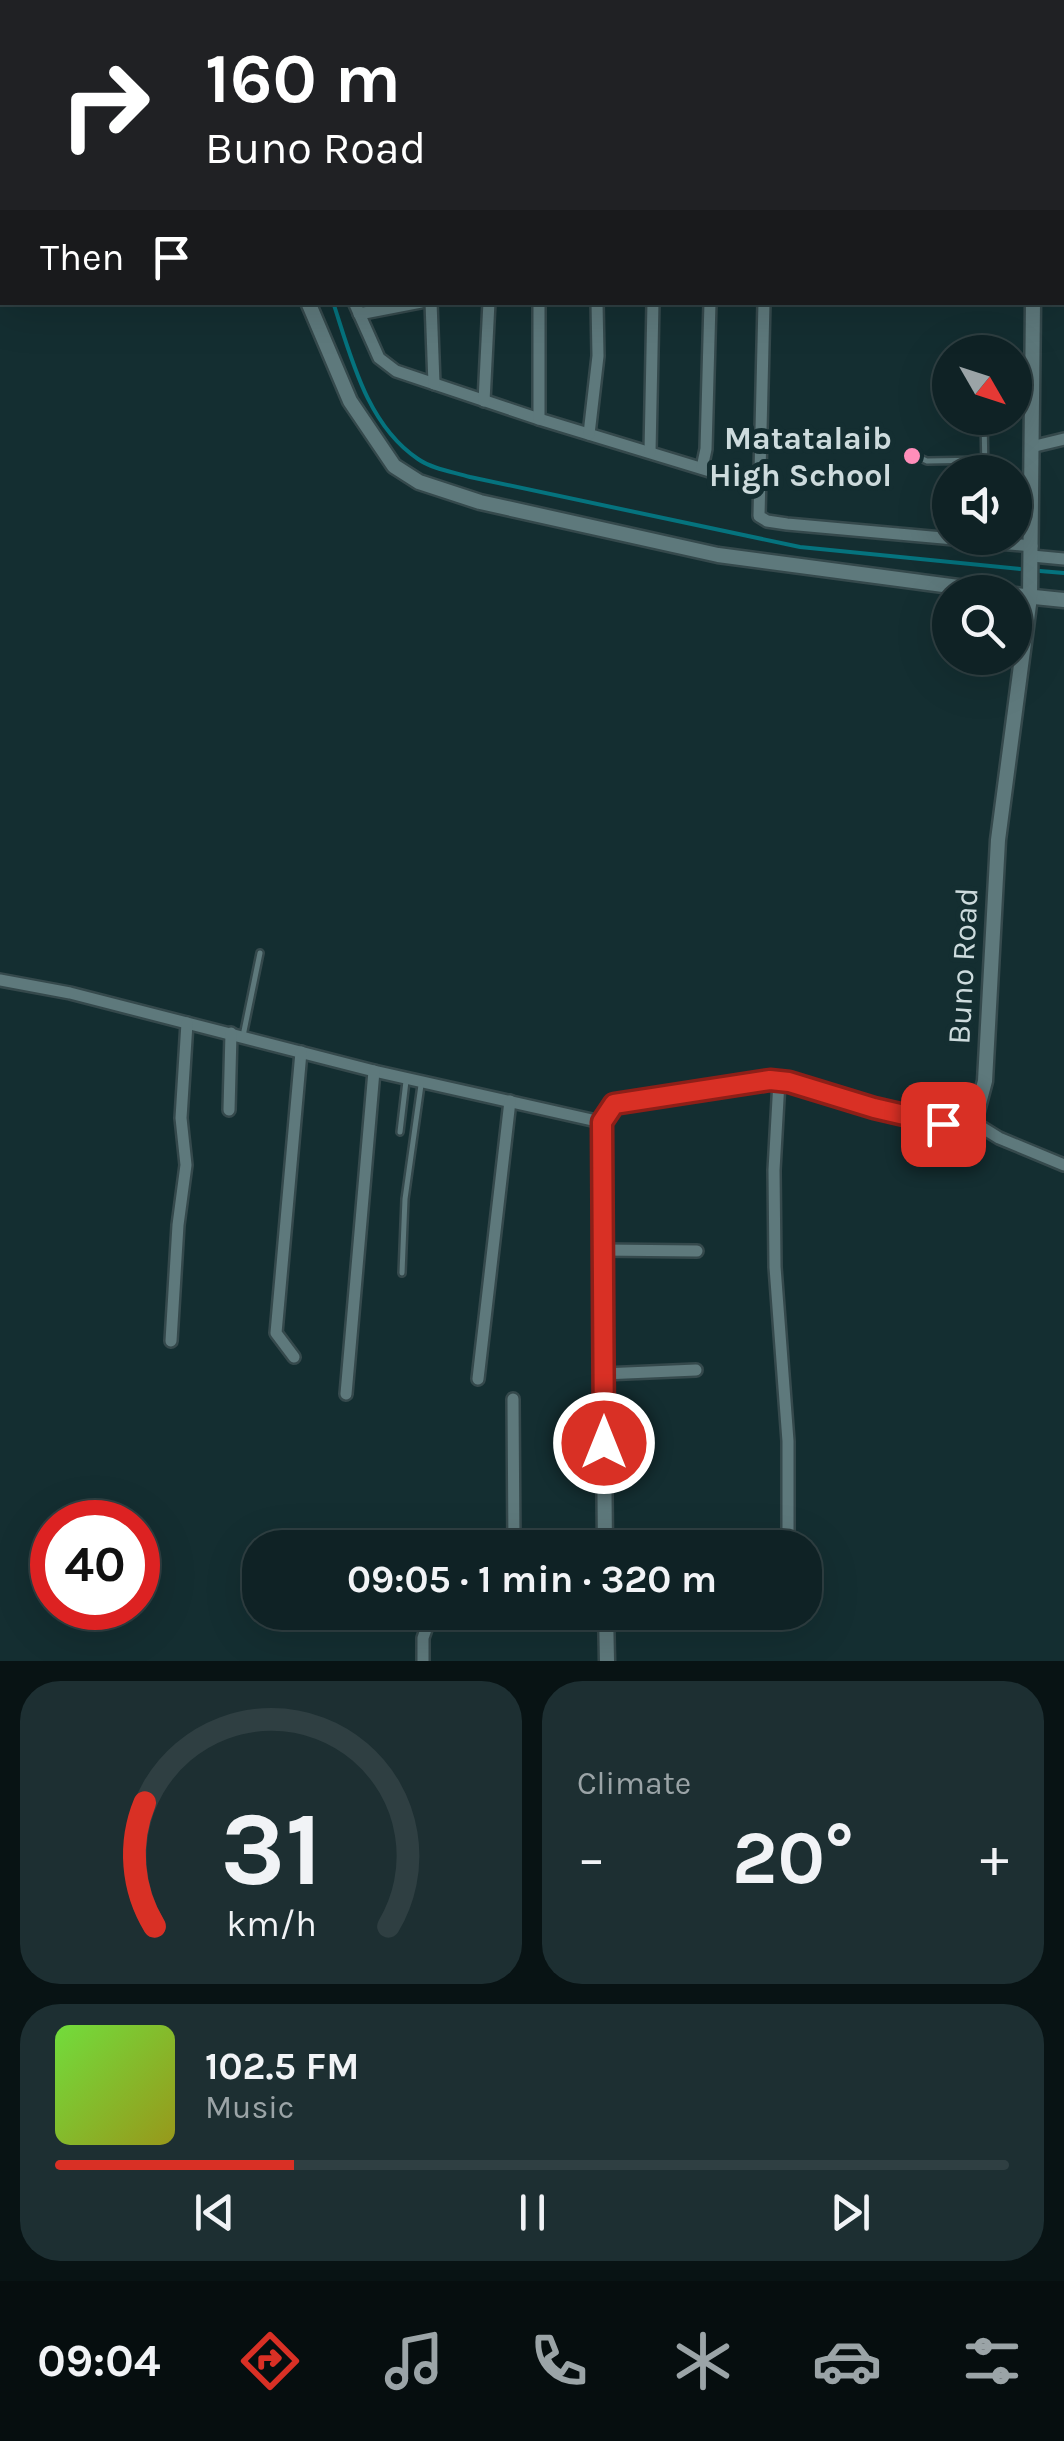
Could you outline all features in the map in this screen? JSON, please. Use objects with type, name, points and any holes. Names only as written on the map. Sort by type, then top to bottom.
[{"type":"street","points":[[309,305],[358,412],[394,466],[420,482],[480,502],[718,555],[932,583]]},
{"type":"street","points":[[389,305],[357,308],[379,358],[386,365],[539,420],[759,486]]},
{"type":"street","points":[[431,305],[434,384]]},
{"type":"street","points":[[484,401],[489,305]]},
{"type":"street","points":[[539,420],[540,305]]},
{"type":"street","points":[[589,434],[598,356],[597,305]]},
{"type":"street","points":[[650,452],[652,305]]},
{"type":"street","points":[[702,468],[706,449],[710,305]]},
{"type":"street","points":[[764,305],[759,516],[767,521],[932,540]]},
{"type":"street","name":"Buno Road","points":[[1031,455],[1033,305]]},
{"type":"street","points":[[1031,447],[1064,439]]},
{"type":"street","points":[[1032,552],[1064,558]]},
{"type":"street","points":[[1032,597],[1064,600]]},
{"type":"street","name":"Buno Road","points":[[970,1120],[977,1111],[984,1081],[998,840],[1014,675]]},
{"type":"street","points":[[0,980],[70,993],[374,1071],[602,1122]]},
{"type":"street","points":[[171,1341],[186,1165],[180,1118],[187,1023]]},
{"type":"street","points":[[229,1110],[237,1034]]},
{"type":"street","points":[[294,1356],[276,1333],[301,1052]]},
{"type":"street","points":[[346,1394],[374,1071]]},
{"type":"street","points":[[779,1081],[774,1170],[775,1267],[788,1441],[788,1530]]},
{"type":"street","points":[[605,1530],[602,1122],[620,1102],[779,1081],[943,1124],[970,1120],[999,1138],[1064,1165]]},
{"type":"street","points":[[478,1379],[510,1102]]},
{"type":"street","points":[[602,1250],[696,1251]]},
{"type":"street","points":[[603,1374],[696,1370]]},
{"type":"street","points":[[513,1399],[514,1530]]},
{"type":"street","points":[[423,1661],[426,1630]]},
{"type":"street","points":[[606,1630],[607,1661]]},
{"type":"lane","points":[[911,454],[932,461]]},
{"type":"lane","points":[[237,1034],[260,953]]},
{"type":"lane","points":[[400,1132],[407,1078]]},
{"type":"lane","points":[[402,1273],[405,1199],[422,1082]]},
{"type":"waterway","points":[[334,305],[354,367],[373,409],[400,445],[430,465],[470,477],[800,547],[1020,569]]},
{"type":"waterway","points":[[1040,571],[1064,573]]},
{"type":"place","name":"Matatalaib High School","points":[[912,456]]},
{"type":"route","points":[[604,1443],[602,1122],[614,1104],[770,1080],[943,1124]]}]
